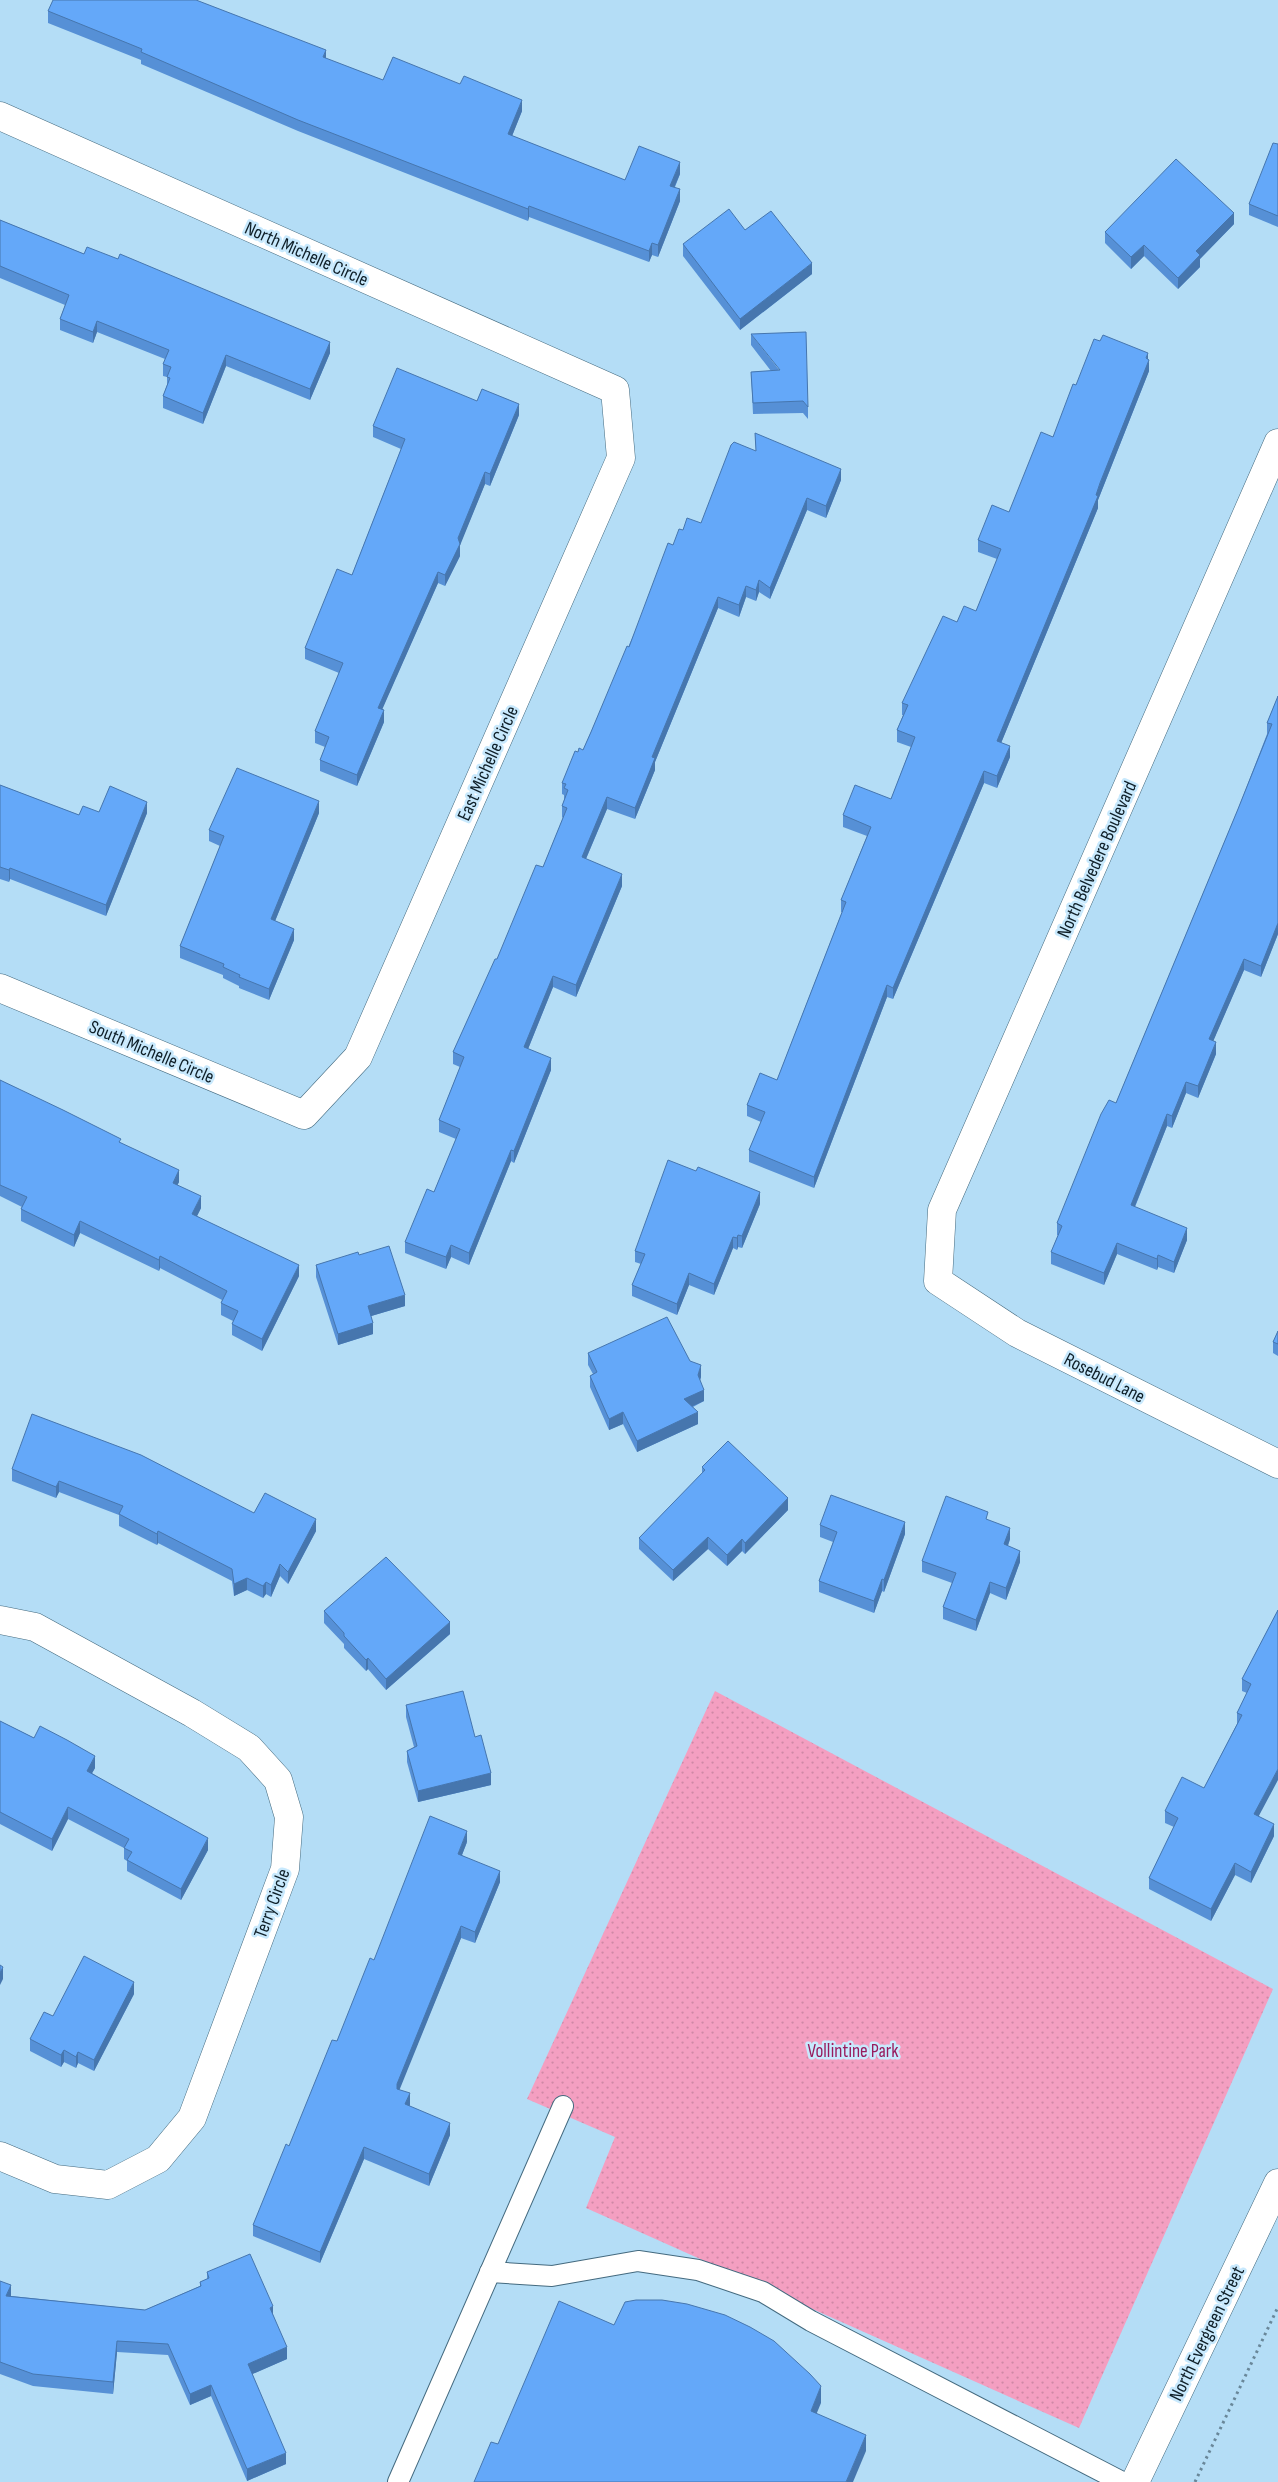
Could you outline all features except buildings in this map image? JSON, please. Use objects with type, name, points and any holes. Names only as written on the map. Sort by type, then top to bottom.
[{"type":"street","name":"North Michelle Circle","points":[[0,116],[615,390]]},
{"type":"street","name":"East Michelle Circle","points":[[304,1115],[358,1057],[621,458],[615,390]]},
{"type":"street","name":"North Belvedere Boulevard","points":[[938,1281],[942,1210],[1278,442]]},
{"type":"street","name":"South Michelle Circle","points":[[0,988],[304,1115]]},
{"type":"street","name":"Rosebud Lane","points":[[938,1281],[1017,1333],[1278,1464]]},
{"type":"street","name":"Terry Circle","points":[[0,1620],[34,1627],[192,1714],[248,1748],[278,1780],[289,1817],[285,1869],[192,2118],[158,2159],[108,2185],[54,2179],[0,2156]]},
{"type":"street","name":"North Evergreen Street","points":[[1135,2482],[1278,2183]]},
{"type":"lane","points":[[398,2482],[563,2106]]},
{"type":"lane","points":[[490,2272],[552,2276],[638,2261],[698,2270],[763,2292],[811,2321],[1122,2482]]},
{"type":"path","points":[[1195,2482],[1278,2306]]},
{"type":"green space","name":"Vollintine Park","points":[[715,1691],[1273,1989],[1079,2428],[586,2208],[615,2137],[527,2099]]}]
